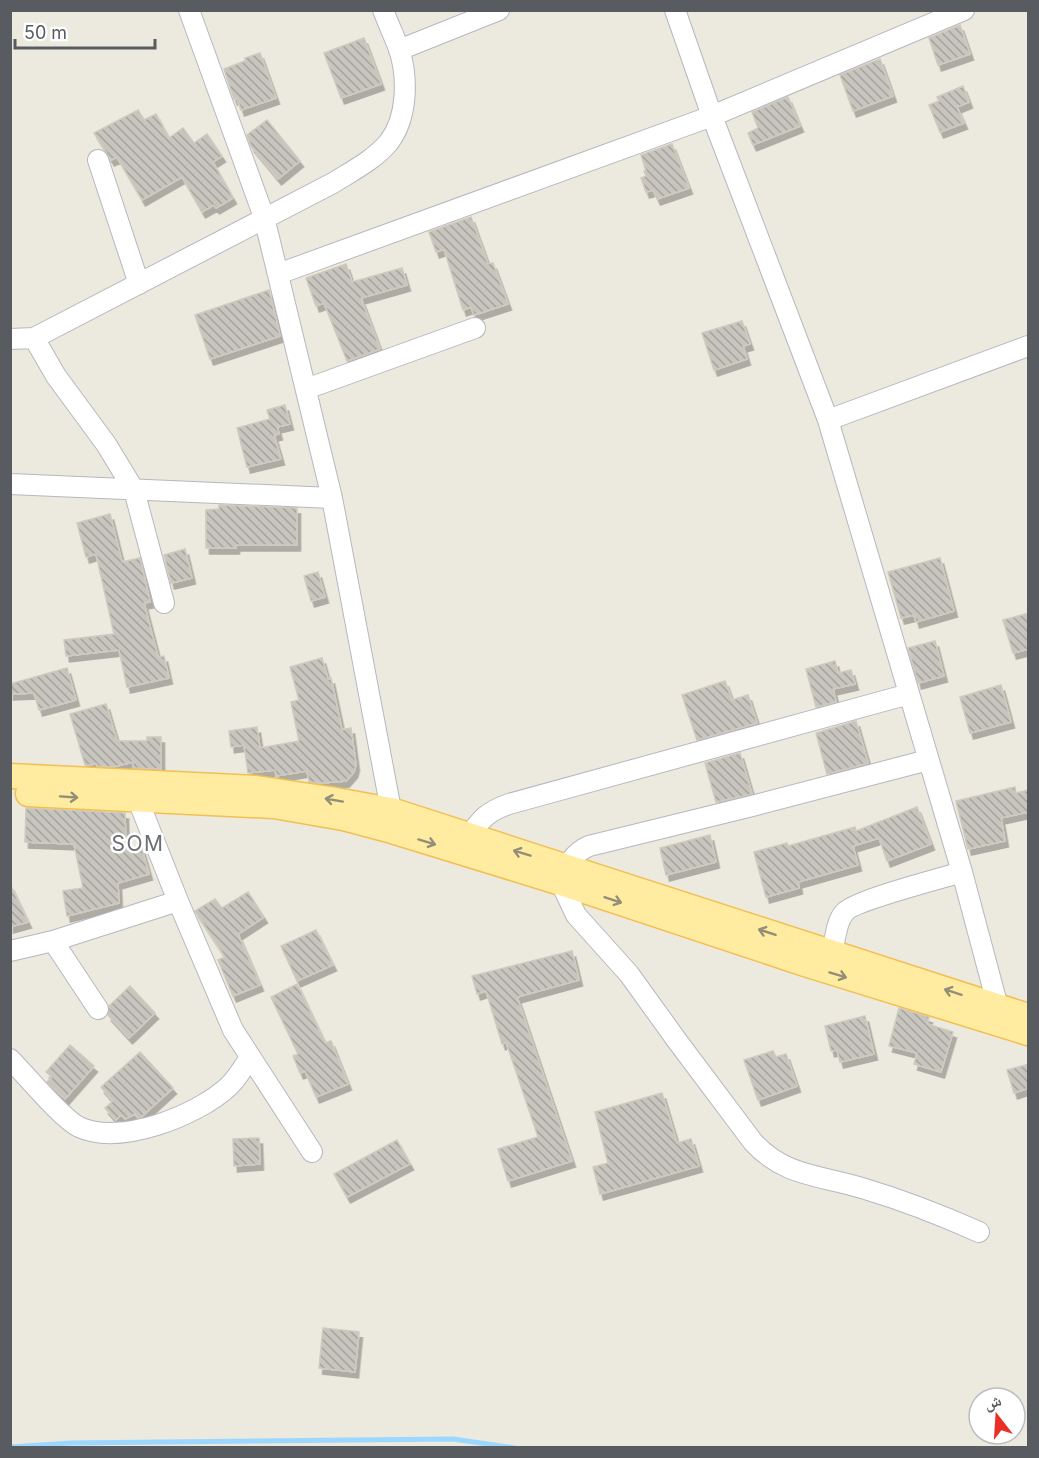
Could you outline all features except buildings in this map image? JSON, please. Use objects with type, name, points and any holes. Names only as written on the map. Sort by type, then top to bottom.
[{"type":"main road","points":[[10,776],[256,788],[330,799],[564,875],[832,953],[1029,1016]]},
{"type":"main road","points":[[10,792],[274,806],[332,816],[392,821],[470,836],[564,875],[805,964],[1029,1033]]},
{"type":"street","points":[[189,10],[264,217],[332,498],[392,821]]},
{"type":"street","points":[[10,339],[34,338],[333,183],[368,161],[389,141],[401,118],[405,95],[399,50],[383,10]]},
{"type":"street","points":[[399,50],[499,10]]},
{"type":"street","points":[[675,10],[712,116],[828,420],[962,872],[998,1007]]},
{"type":"street","points":[[278,274],[712,116],[964,10]]},
{"type":"street","points":[[98,160],[140,284]]},
{"type":"street","points":[[306,389],[475,328]]},
{"type":"street","points":[[34,338],[56,376],[106,444],[134,490],[164,603]]},
{"type":"street","points":[[828,420],[1029,346]]},
{"type":"street","points":[[10,484],[332,498]]},
{"type":"street","points":[[470,836],[482,818],[509,804],[909,694]]},
{"type":"street","points":[[928,760],[589,846],[576,854],[564,875],[576,915],[629,974],[684,1051],[766,1156],[780,1165],[862,1188],[934,1212],[979,1232]]},
{"type":"street","points":[[138,800],[178,902],[233,1030],[312,1152]]},
{"type":"street","points":[[832,953],[840,920],[846,910],[864,902],[962,872]]},
{"type":"street","points":[[10,951],[53,941],[178,902]]},
{"type":"street","points":[[53,941],[98,1009]]},
{"type":"street","points":[[10,1059],[77,1126],[110,1133],[144,1128],[195,1110],[230,1086],[250,1058]]},
{"type":"waterway","points":[[10,1447],[71,1443],[453,1439],[515,1448]]},
{"type":"district","name":"SOM","points":[[138,843]]}]
